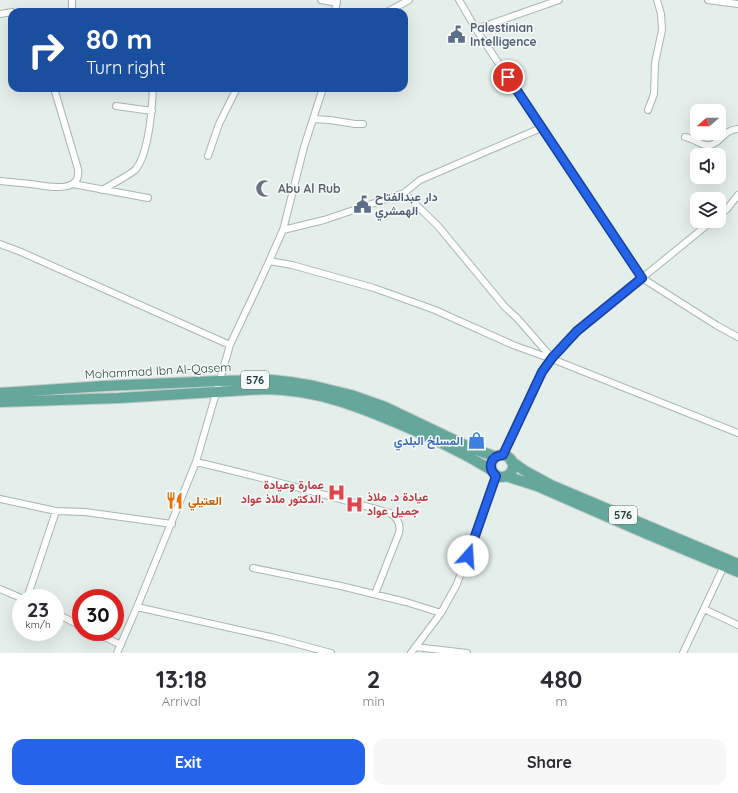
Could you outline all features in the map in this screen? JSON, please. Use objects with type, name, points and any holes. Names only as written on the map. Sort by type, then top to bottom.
[{"type":"main road","name":"Mohammad Ibn Al-Qasem","points":[[0,392],[104,386],[272,380],[314,386],[351,395],[385,408],[469,447],[503,458],[551,485],[738,564]]},
{"type":"main road","name":"Mohammad Ibn Al-Qasem","points":[[0,402],[119,398],[266,389],[282,389],[335,399],[361,408],[460,452],[498,474],[537,486],[738,572]]},
{"type":"main road","points":[[503,458],[512,468],[511,471],[498,474],[491,463],[503,458]]},
{"type":"street","points":[[321,0],[337,1]]},
{"type":"street","points":[[394,8],[409,0]]},
{"type":"street","points":[[459,0],[476,29],[541,128],[580,183],[642,278],[716,325],[738,337]]},
{"type":"street","points":[[476,29],[559,0]]},
{"type":"street","points":[[648,110],[654,94],[655,63],[662,30],[661,14],[657,0]]},
{"type":"street","points":[[708,0],[728,4],[738,4]]},
{"type":"street","points":[[55,92],[78,169],[78,176],[73,184]]},
{"type":"street","points":[[102,190],[136,170],[144,154],[152,111],[153,92]]},
{"type":"street","points":[[208,156],[220,124],[235,92]]},
{"type":"street","points":[[117,653],[172,524],[196,462],[230,345],[282,230],[304,147],[322,92]]},
{"type":"street","points":[[116,106],[152,111]]},
{"type":"street","points":[[313,119],[363,124]]},
{"type":"street","points":[[282,230],[324,220],[404,192],[420,180],[541,128]]},
{"type":"street","points":[[685,137],[710,145],[717,142],[727,132],[738,129]]},
{"type":"street","points":[[0,181],[61,188],[73,184],[148,198]]},
{"type":"street","points":[[404,192],[438,226],[505,307],[517,318],[552,358]]},
{"type":"street","points":[[726,210],[738,195]]},
{"type":"street","points":[[503,458],[542,372],[552,358],[577,331],[703,228]]},
{"type":"street","points":[[0,244],[230,345]]},
{"type":"street","points":[[269,261],[292,265],[374,288],[435,310],[514,345],[552,358],[738,433]]},
{"type":"street","points":[[196,462],[241,472],[390,512],[398,520],[399,534],[375,594]]},
{"type":"street","points":[[411,653],[441,613],[457,584],[498,474]]},
{"type":"street","points":[[0,499],[56,511],[84,512],[172,524]]},
{"type":"street","points":[[30,589],[56,511]]},
{"type":"street","points":[[683,653],[724,566]]},
{"type":"street","points":[[253,568],[375,594],[441,613]]},
{"type":"street","points":[[0,589],[12,594]]},
{"type":"street","points":[[137,607],[275,638],[331,653]]},
{"type":"street","points":[[704,609],[738,625]]},
{"type":"street","points":[[113,641],[121,645]]},
{"type":"street","points":[[415,647],[467,653]]},
{"type":"place","name":"Palestinian Intelligence","points":[[457,35]]},
{"type":"place","name":"Abu Al Rub","points":[[265,189]]},
{"type":"place","name":"دار عبدالفتاح الهمشري","points":[[362,204]]},
{"type":"place","name":"المسلخ البلدي","points":[[476,441]]},
{"type":"place","name":"عمارة وعيادة الدكتور ملاذ عواد.","points":[[337,492]]},
{"type":"place","name":"العتيلي","points":[[175,501]]},
{"type":"place","name":"عيادة د. ملاذ جميل عواد","points":[[354,504]]},
{"type":"route","points":[[468,556],[496,476],[491,470],[491,463],[493,459],[499,455],[503,455],[542,372],[552,358],[577,331],[642,278],[508,77]]}]
